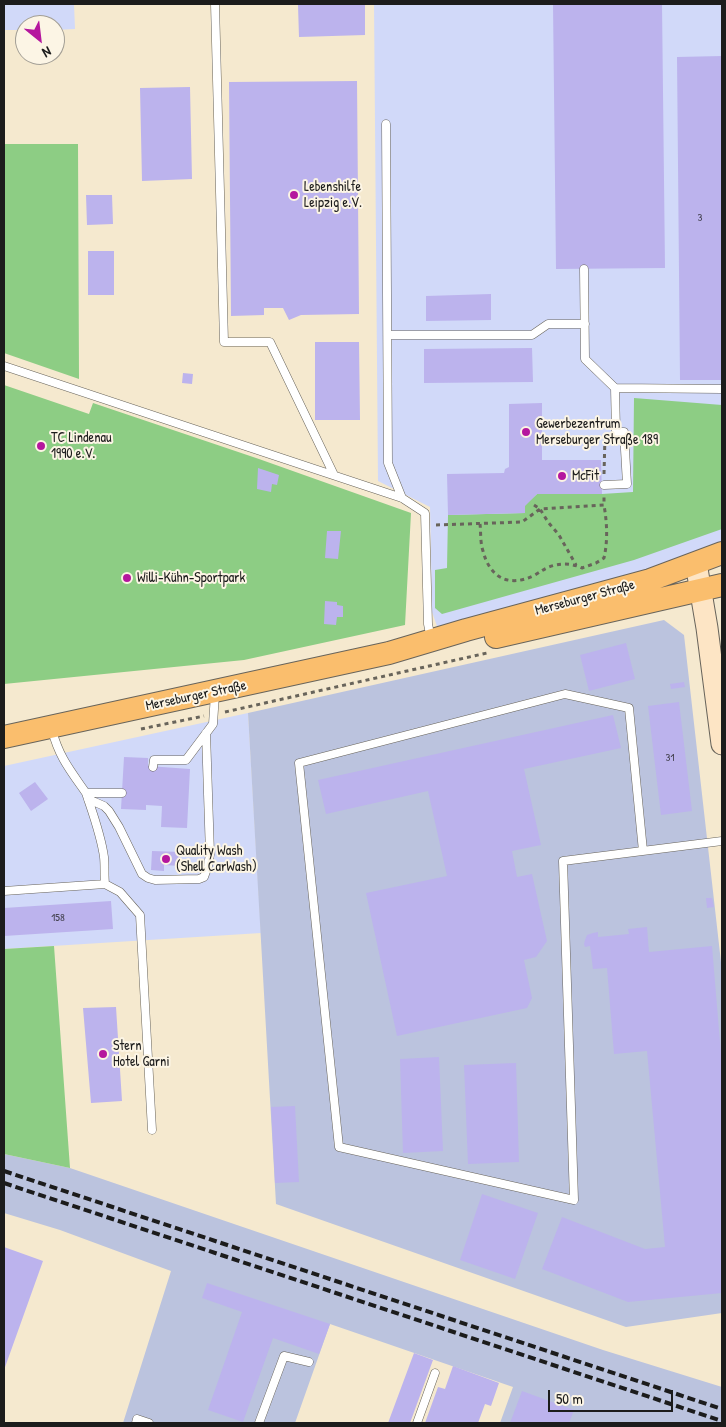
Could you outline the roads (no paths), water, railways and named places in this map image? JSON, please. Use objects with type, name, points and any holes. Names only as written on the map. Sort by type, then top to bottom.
[{"type":"main road","name":"Merseburger Straße","points":[[4,737],[388,653],[636,584],[722,553]]},
{"type":"main road","points":[[696,563],[722,733]]},
{"type":"main road","name":"Merseburger Straße","points":[[388,653],[475,641],[722,585]]},
{"type":"lane","points":[[215,4],[224,342],[270,342],[334,475]]},
{"type":"lane","points":[[386,124],[388,463],[402,498]]},
{"type":"lane","points":[[584,269],[585,359],[615,388],[722,389]]},
{"type":"lane","points":[[388,335],[532,335],[548,324],[585,324]]},
{"type":"lane","points":[[4,366],[402,498],[425,513],[428,624],[431,640]]},
{"type":"lane","points":[[604,484],[627,484],[624,432],[616,432],[615,388]]},
{"type":"lane","points":[[154,767],[154,760],[186,760],[213,724],[216,692]]},
{"type":"lane","points":[[643,851],[629,708],[565,694],[299,763],[339,1147],[574,1200],[563,861],[643,851],[722,841]]},
{"type":"lane","points":[[51,728],[61,758],[87,796],[104,857],[105,884]]},
{"type":"lane","points":[[87,796],[109,811],[120,828],[142,874],[155,880],[199,879],[204,876],[208,866],[210,839],[206,733]]},
{"type":"lane","points":[[87,796],[122,793]]},
{"type":"lane","points":[[4,891],[105,884],[120,892],[140,915],[152,1130]]},
{"type":"lane","points":[[259,1423],[284,1356],[309,1362]]},
{"type":"lane","points":[[417,1423],[435,1373]]},
{"type":"lane","points":[[136,1423],[138,1419],[149,1423]]},
{"type":"railway","points":[[4,1171],[722,1409]]},
{"type":"railway","points":[[4,1183],[722,1421]]},
{"type":"place","name":"Lebenshilfe Leipzig e.V.","points":[[294,195]]},
{"type":"place","name":"Gewerbezentrum Merseburger Straße 189","points":[[526,432]]},
{"type":"place","name":"TC Lindenau 1990 e.V.","points":[[41,446]]},
{"type":"place","name":"McFit","points":[[562,476]]},
{"type":"place","name":"Willi-Kühn-Sportpark","points":[[127,578]]},
{"type":"place","name":"Quality Wash (Shell CarWash)","points":[[166,859]]},
{"type":"place","name":"Stern Hotel Garni","points":[[103,1054]]}]
